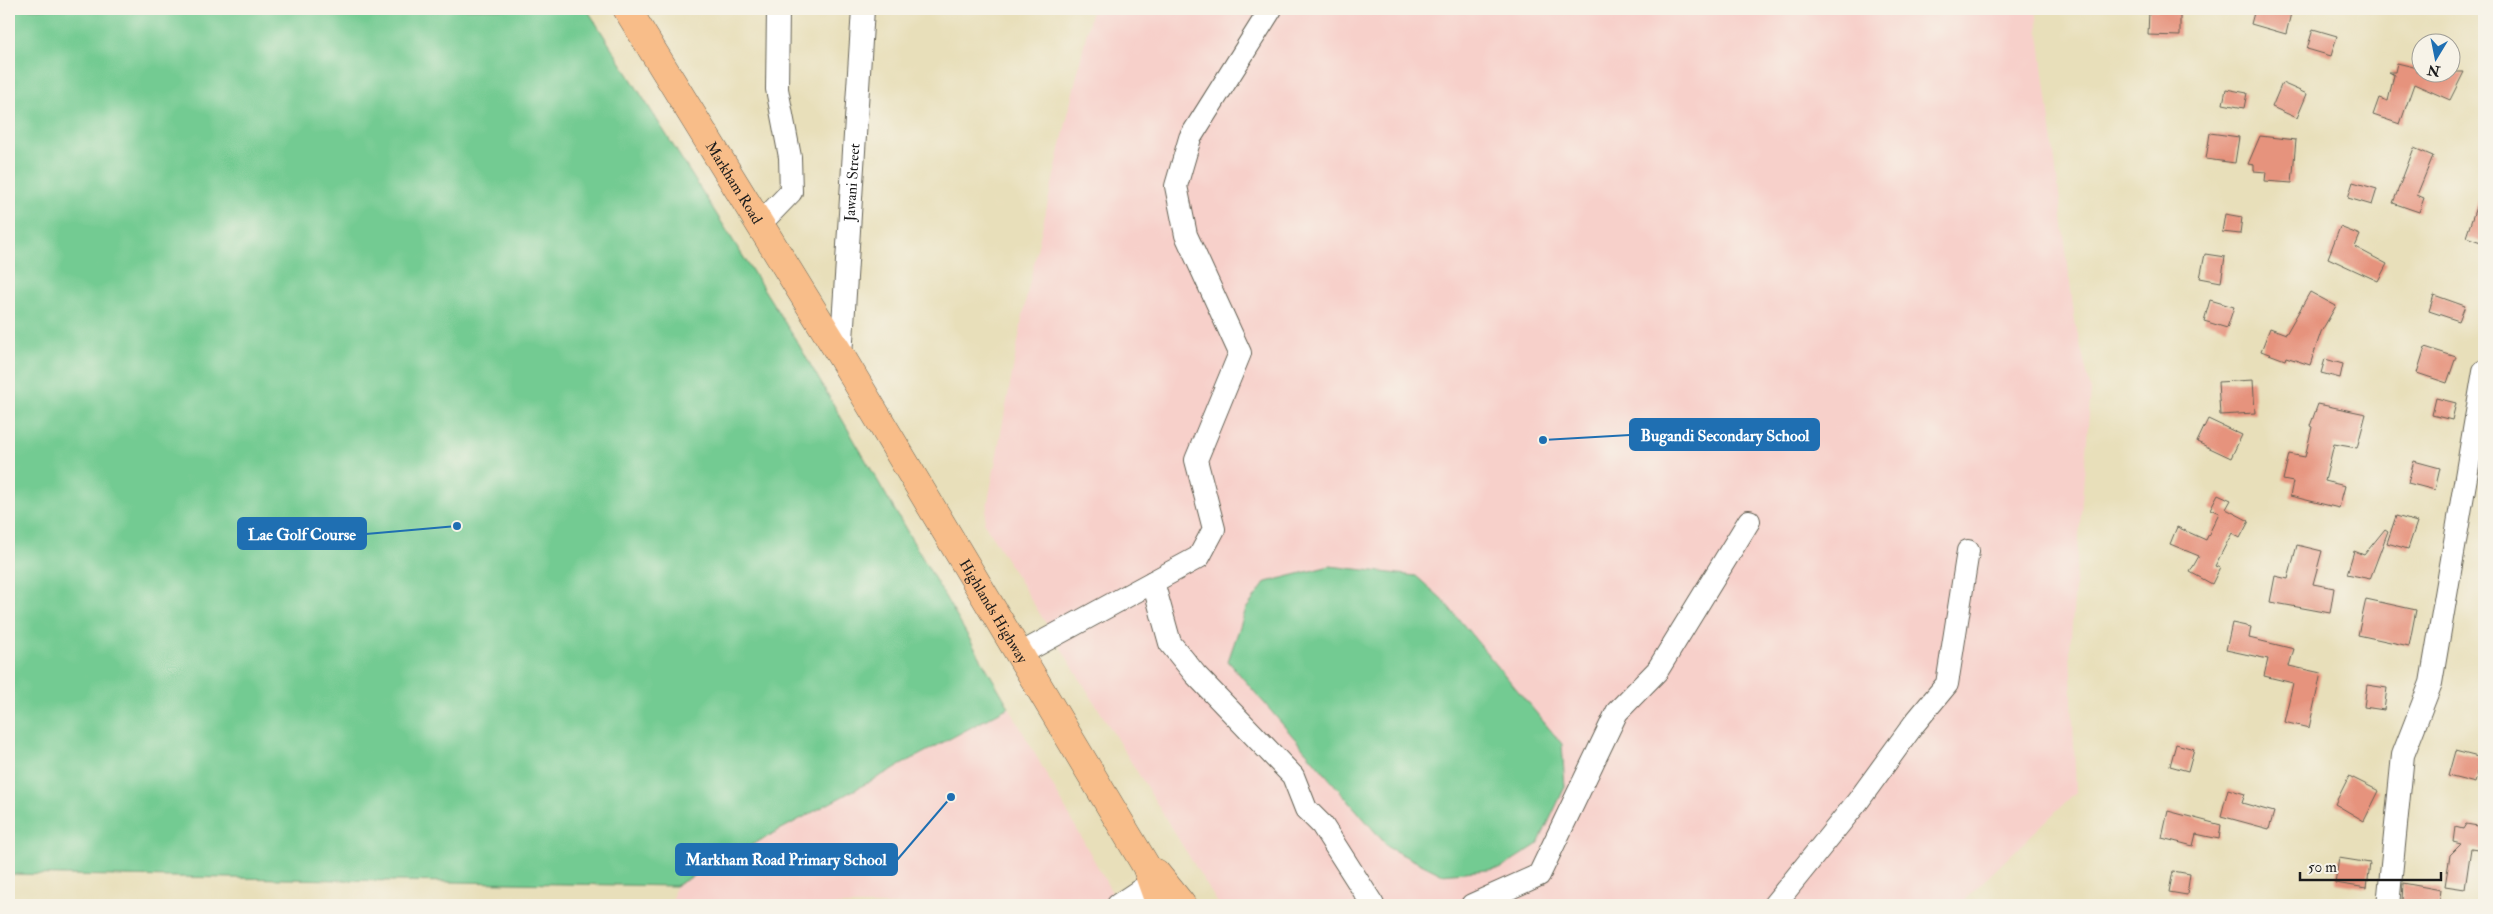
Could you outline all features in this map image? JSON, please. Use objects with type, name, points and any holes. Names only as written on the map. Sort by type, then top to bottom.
[{"type":"main road","name":"Markham Road","points":[[627,9],[842,356]]},
{"type":"main road","name":"Highlands Highway","points":[[842,356],[1020,654],[1153,885]]},
{"type":"main road","name":"Highlands Highway","points":[[1153,885],[1157,874],[1182,905]]},
{"type":"street","points":[[760,224],[791,192],[790,157],[777,89],[778,9]]},
{"type":"street","name":"Jawani Street","points":[[842,356],[863,9]]},
{"type":"street","points":[[1020,654],[1199,557],[1214,529],[1196,460],[1240,353],[1186,236],[1176,186],[1190,138],[1271,9]]},
{"type":"street","points":[[2388,905],[2403,755],[2431,684],[2484,371]]},
{"type":"street","points":[[1472,905],[1539,875],[1617,712],[1657,672],[1750,520]]},
{"type":"street","points":[[1774,905],[1858,802],[1914,724],[1947,684],[1968,551]]},
{"type":"street","points":[[1153,582],[1170,643],[1195,674],[1293,776],[1306,809],[1322,825],[1373,905]]},
{"type":"street","points":[[1118,905],[1153,885]]},
{"type":"shaded area","points":[[1092,9],[2036,9],[2075,322],[2091,390],[2070,649],[2076,792],[1959,905],[1219,905],[984,523],[1027,294]]},
{"type":"shaded area","points":[[1009,707],[1119,905],[672,905],[675,886]]},
{"type":"green space","points":[[9,9],[587,9],[799,345],[1009,707],[675,886],[9,874]]},
{"type":"green space","points":[[1330,566],[1416,576],[1442,599],[1562,744],[1565,787],[1538,844],[1499,869],[1441,874],[1389,848],[1228,661],[1246,609],[1266,582]]},
{"type":"building","points":[[2255,9],[2277,9],[2291,13],[2286,34],[2251,24]]},
{"type":"building","points":[[2149,10],[2180,10],[2180,36],[2148,35]]},
{"type":"building","points":[[2313,29],[2337,36],[2331,56],[2307,49]]},
{"type":"building","points":[[2397,63],[2410,66],[2410,82],[2459,82],[2450,100],[2414,84],[2400,124],[2373,115],[2379,98],[2388,101],[2394,75],[2389,72],[2395,72]]},
{"type":"building","points":[[2460,72],[2464,72],[2460,80]]},
{"type":"building","points":[[2282,83],[2307,94],[2297,118],[2272,107]]},
{"type":"building","points":[[2226,89],[2247,93],[2244,108],[2223,104]]},
{"type":"building","points":[[2210,133],[2239,137],[2235,163],[2206,159]]},
{"type":"building","points":[[2260,136],[2296,140],[2292,183],[2265,181],[2266,172],[2254,171],[2254,165],[2248,164]]},
{"type":"building","points":[[2414,148],[2433,156],[2417,195],[2424,198],[2419,212],[2393,203]]},
{"type":"building","points":[[2353,182],[2377,189],[2372,205],[2348,198]]},
{"type":"building","points":[[2481,192],[2484,192],[2484,243],[2466,237]]},
{"type":"building","points":[[2225,214],[2242,217],[2240,234],[2222,232]]},
{"type":"building","points":[[2340,227],[2360,235],[2355,247],[2387,264],[2378,281],[2328,258]]},
{"type":"building","points":[[2205,254],[2225,257],[2221,282],[2200,278]]},
{"type":"building","points":[[2310,292],[2336,306],[2321,332],[2310,365],[2286,357],[2285,360],[2261,351],[2270,328],[2286,334]]},
{"type":"building","points":[[2434,295],[2465,306],[2459,321],[2429,311]]},
{"type":"building","points":[[2210,300],[2234,307],[2227,328],[2204,321]]},
{"type":"building","points":[[2425,347],[2456,357],[2447,383],[2417,373]]},
{"type":"building","points":[[2325,359],[2343,364],[2340,378],[2321,373]]},
{"type":"building","points":[[2253,380],[2255,413],[2220,415],[2218,382]]},
{"type":"building","points":[[2436,398],[2456,403],[2452,420],[2432,415]]},
{"type":"building","points":[[2318,404],[2366,414],[2357,448],[2334,444],[2325,481],[2345,486],[2339,508],[2290,496],[2293,482],[2283,480],[2289,454],[2305,457],[2312,427],[2310,426]]},
{"type":"building","points":[[2208,419],[2242,435],[2231,458],[2197,442]]},
{"type":"building","points":[[2414,461],[2440,468],[2435,490],[2408,483]]},
{"type":"building","points":[[2218,494],[2231,500],[2226,509],[2249,521],[2240,538],[2232,533],[2215,566],[2220,568],[2212,584],[2190,572],[2199,556],[2170,544],[2177,527],[2206,540],[2219,513],[2210,509]]},
{"type":"building","points":[[2396,516],[2417,522],[2408,549],[2387,543]]},
{"type":"building","points":[[2385,529],[2388,531],[2370,579],[2347,574],[2354,551],[2364,555]]},
{"type":"building","points":[[2297,545],[2322,551],[2313,584],[2334,588],[2330,613],[2270,602],[2275,576],[2288,579]]},
{"type":"building","points":[[2366,599],[2416,610],[2409,646],[2358,635]]},
{"type":"building","points":[[2232,623],[2251,627],[2249,638],[2294,649],[2289,666],[2321,673],[2309,728],[2284,722],[2293,683],[2264,676],[2268,659],[2226,650]]},
{"type":"building","points":[[2367,685],[2387,688],[2384,710],[2364,707]]},
{"type":"building","points":[[2176,744],[2194,749],[2188,771],[2170,766]]},
{"type":"building","points":[[2455,751],[2482,758],[2475,783],[2448,776]]},
{"type":"building","points":[[2349,776],[2379,791],[2364,821],[2335,804]]},
{"type":"building","points":[[2228,789],[2245,794],[2242,803],[2274,812],[2269,829],[2221,816]]},
{"type":"building","points":[[2168,811],[2221,825],[2219,839],[2196,834],[2193,846],[2162,838]]},
{"type":"building","points":[[2466,824],[2484,827],[2484,850],[2471,848],[2465,889],[2445,886],[2450,855],[2461,844],[2453,842],[2455,827],[2463,829]]},
{"type":"building","points":[[2339,858],[2370,863],[2367,888],[2335,883]]},
{"type":"building","points":[[2173,871],[2190,874],[2187,895],[2169,892]]},
{"type":"building","points":[[2403,883],[2441,890],[2439,905],[2402,901]]},
{"type":"place","name":"Bugandi Secondary School","points":[[1543,440]]},
{"type":"place","name":"Lae Golf Course","points":[[457,526]]},
{"type":"place","name":"Markham Road Primary School","points":[[951,797]]}]
